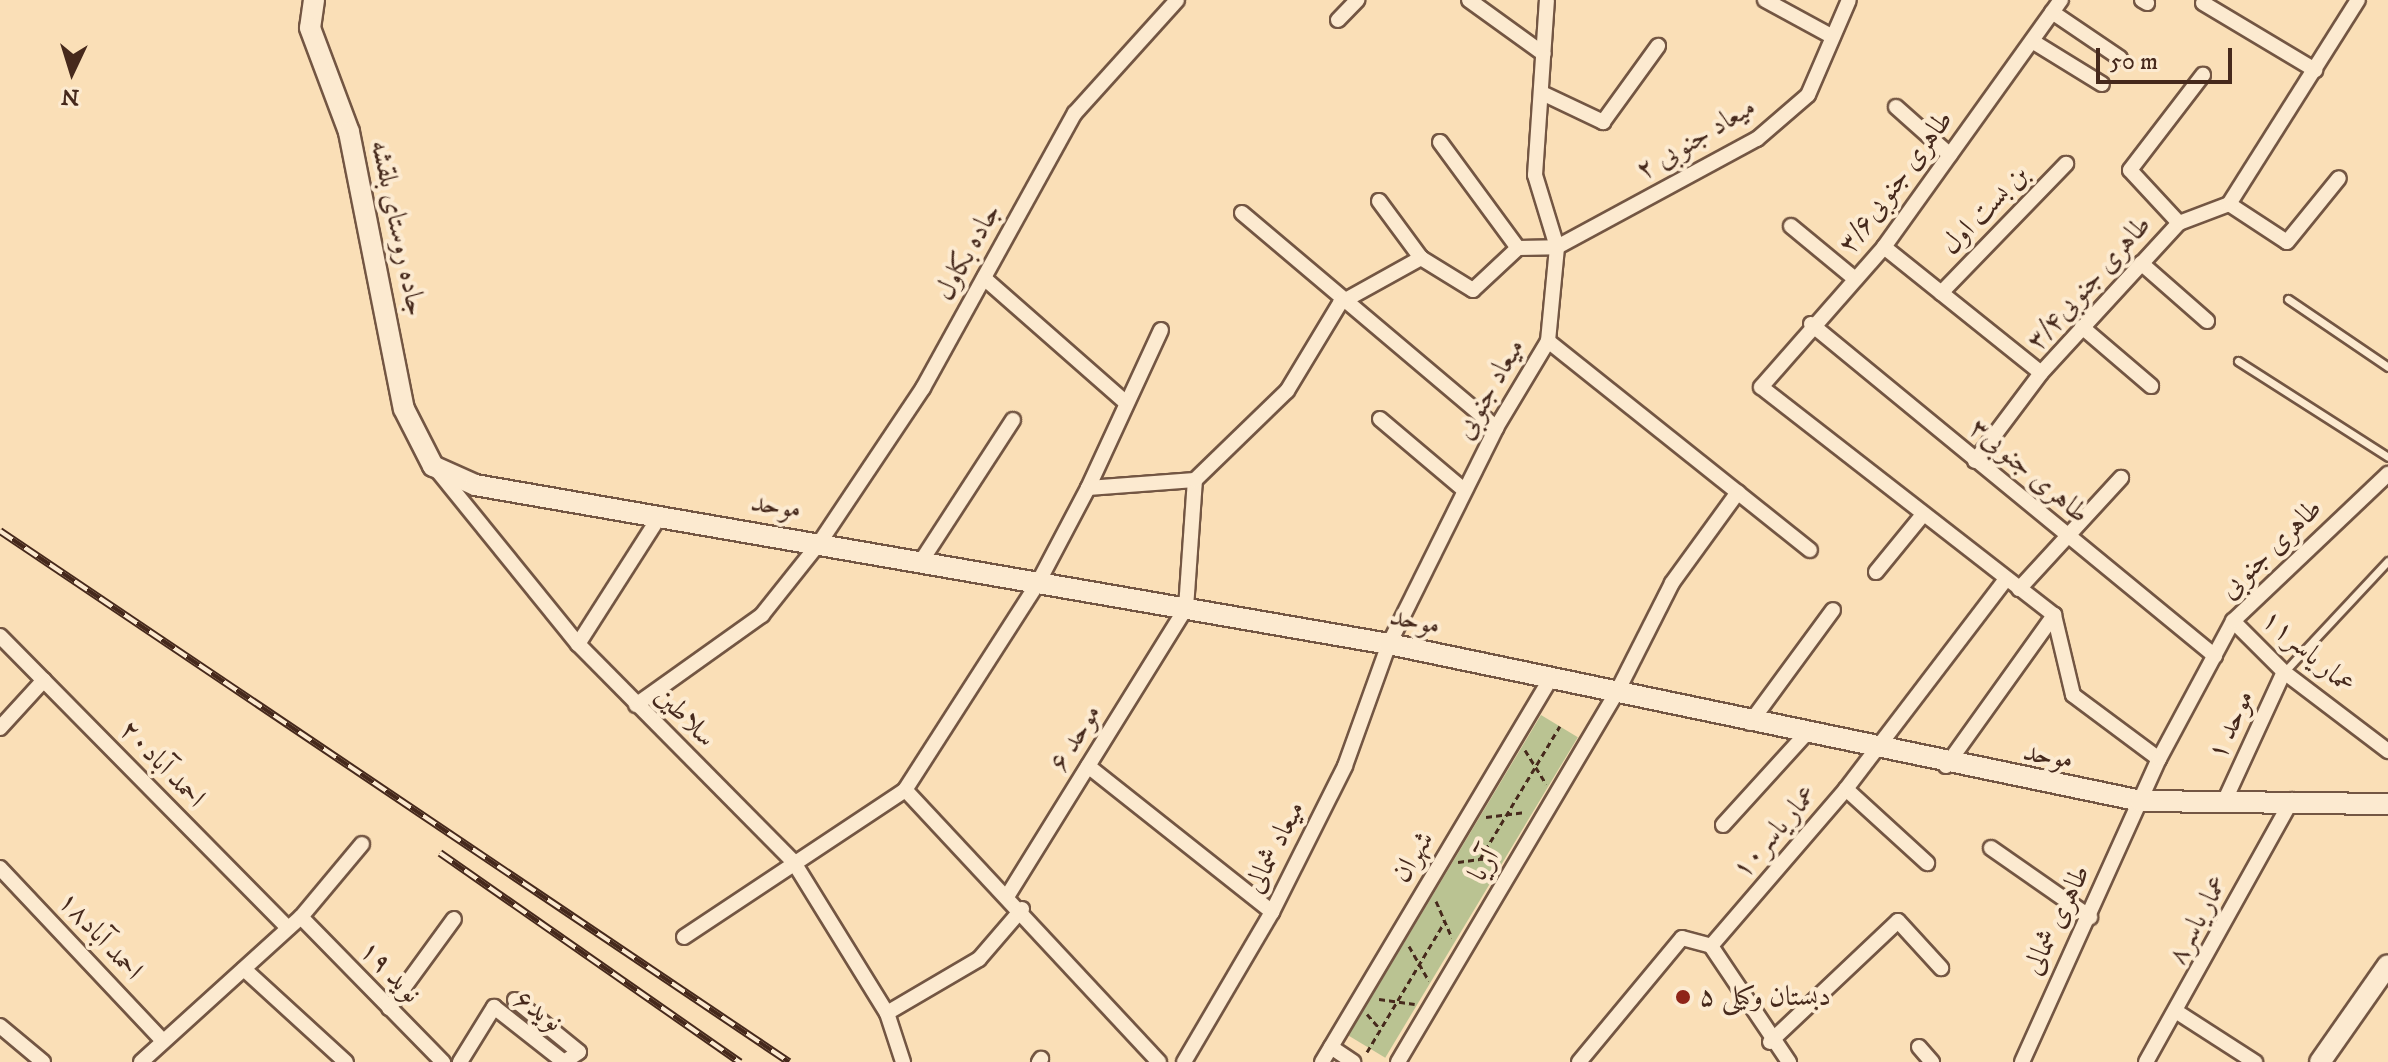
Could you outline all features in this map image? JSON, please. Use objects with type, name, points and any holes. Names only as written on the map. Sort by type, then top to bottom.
[{"type":"street","name":"جاده روستای بلقشه","points":[[314,0],[310,28],[349,132],[404,409],[433,466]]},
{"type":"street","name":"جاده بکاول","points":[[636,705],[762,615],[820,542],[923,388],[1075,113],[1177,0]]},
{"type":"street","points":[[1338,20],[1357,0]]},
{"type":"street","points":[[1469,0],[1544,54]]},
{"type":"street","name":"میعاد جنوبی","points":[[1389,644],[1496,428],[1548,341],[1557,247],[1535,175],[1547,0]]},
{"type":"street","points":[[1765,0],[1833,37]]},
{"type":"street","name":"میعاد جنوبی ۲","points":[[1557,247],[1757,139],[1808,95],[1849,0]]},
{"type":"street","points":[[2339,178],[2287,242],[2229,204],[2358,0]]},
{"type":"street","points":[[2203,3],[2315,70]]},
{"type":"street","points":[[2056,6],[2120,58]]},
{"type":"street","name":"طاهری جنوبی۳/۶","points":[[1921,517],[1761,387],[1811,324],[1884,247],[2056,6]]},
{"type":"street","points":[[2032,41],[2102,84]]},
{"type":"street","points":[[1542,93],[1603,122],[1658,46]]},
{"type":"street","points":[[2179,223],[2130,170],[2203,75]]},
{"type":"street","points":[[1896,107],[1950,155]]},
{"type":"street","points":[[1440,142],[1518,248]]},
{"type":"street","name":"بن بست اول","points":[[1941,293],[2066,164]]},
{"type":"street","points":[[1379,201],[1421,258],[1473,290],[1518,248],[1557,247]]},
{"type":"street","name":"طاهری جنوبی۳/۴","points":[[1975,461],[2041,373],[2179,223],[2229,204]]},
{"type":"street","points":[[1242,213],[1340,303],[1496,428]]},
{"type":"street","points":[[1791,226],[1855,279]]},
{"type":"street","points":[[1884,247],[2041,373]]},
{"type":"street","points":[[1088,488],[1195,480],[1287,391],[1340,303],[1421,258]]},
{"type":"street","points":[[2141,263],[2207,321]]},
{"type":"street","points":[[984,278],[1124,401]]},
{"type":"street","name":"طاهری جنوبی۳","points":[[1811,324],[2215,656]]},
{"type":"street","points":[[2082,327],[2151,386]]},
{"type":"street","points":[[684,937],[793,861],[905,790],[1039,581],[1088,488],[1124,401],[1161,330]]},
{"type":"street","points":[[1548,341],[1810,550]]},
{"type":"street","points":[[1380,419],[1464,490]]},
{"type":"street","points":[[922,560],[1013,420]]},
{"type":"street","name":"موحد","points":[[433,466],[475,485],[820,542],[1389,644],[1946,766],[2141,801],[2292,800],[2388,804]]},
{"type":"street","name":"سلاطین","points":[[433,466],[578,644],[793,861],[887,1013],[903,1062]]},
{"type":"street","name":"طاهری جنوبی","points":[[2141,801],[2159,759],[2233,621],[2388,474]]},
{"type":"street","points":[[2019,589],[2121,478]]},
{"type":"street","points":[[1186,608],[1195,480]]},
{"type":"street","name":"آریا","points":[[1398,1062],[1616,694],[1672,583],[1738,492]]},
{"type":"street","points":[[578,644],[660,516]]},
{"type":"street","points":[[1876,572],[1921,517],[2054,615],[2073,695],[2159,759]]},
{"type":"street","name":"عمار یاسر۱۰","points":[[1711,946],[1846,789],[2006,579]]},
{"type":"street","name":"موحد ۶","points":[[1008,895],[1186,608]]},
{"type":"street","points":[[1750,723],[1833,610]]},
{"type":"street","points":[[1946,766],[2054,615]]},
{"type":"street","name":"عمار یاسر۱۱","points":[[2233,621],[2284,672],[2388,751]]},
{"type":"street","name":"احمد آباد۲۰","points":[[0,636],[288,928]]},
{"type":"street","name":"میعاد شمالی","points":[[1184,1062],[1272,912],[1345,766],[1389,644]]},
{"type":"street","name":"موحد ۱","points":[[2225,800],[2284,672]]},
{"type":"street","name":"شهران","points":[[1322,1062],[1550,679]]},
{"type":"street","points":[[0,728],[44,680]]},
{"type":"street","points":[[1723,825],[1805,735]]},
{"type":"street","points":[[1088,766],[1272,912]]},
{"type":"street","points":[[1846,789],[1927,863]]},
{"type":"street","points":[[905,790],[1022,909],[1159,1062]]},
{"type":"street","name":"عمار یاسر۸","points":[[2146,1062],[2177,1012],[2292,800]]},
{"type":"street","name":"طاهری شمالی","points":[[2022,1062],[2141,801]]},
{"type":"street","points":[[141,1062],[301,917],[362,844]]},
{"type":"street","points":[[1991,848],[2090,917]]},
{"type":"street","name":"احمد آباد۱۸","points":[[0,868],[162,1040]]},
{"type":"street","points":[[887,1013],[979,959],[1022,909]]},
{"type":"street","name":"نوید ۱۹","points":[[301,917],[443,1062]]},
{"type":"street","points":[[389,1008],[454,919]]},
{"type":"street","points":[[1770,1042],[1898,921],[1941,968]]},
{"type":"street","points":[[1579,1062],[1682,938],[1711,946],[1770,1042],[1789,1062]]},
{"type":"street","points":[[2320,1062],[2388,965]]},
{"type":"street","points":[[244,969],[346,1062]]},
{"type":"street","points":[[515,1000],[579,1052],[564,1062]]},
{"type":"street","name":"نوید۶","points":[[460,1062],[494,1007],[564,1062]]},
{"type":"street","points":[[2177,1012],[2255,1062]]},
{"type":"street","points":[[0,1026],[43,1062]]},
{"type":"street","points":[[1331,1047],[1353,1062]]},
{"type":"street","points":[[1919,1047],[1932,1062]]},
{"type":"lane","points":[[2288,299],[2388,367]]},
{"type":"lane","points":[[2238,361],[2388,457]]},
{"type":"lane","points":[[2284,672],[2388,561]]},
{"type":"path","points":[[1439,865],[1480,859],[1560,726]]},
{"type":"path","points":[[1466,819],[1550,805],[1536,767],[1517,735]]},
{"type":"path","points":[[1428,884],[1460,956]]},
{"type":"path","points":[[1362,1062],[1445,921]]},
{"type":"path","points":[[1361,997],[1396,1001],[1434,1000],[1419,964],[1400,931]]},
{"type":"green space","points":[[1541,715],[1578,737],[1385,1058],[1348,1036]]},
{"type":"railway","points":[[0,531],[789,1062]]},
{"type":"railway","points":[[440,853],[740,1062]]},
{"type":"place","name":"دبستان وکیلی ۵","points":[[1683,997]]}]
